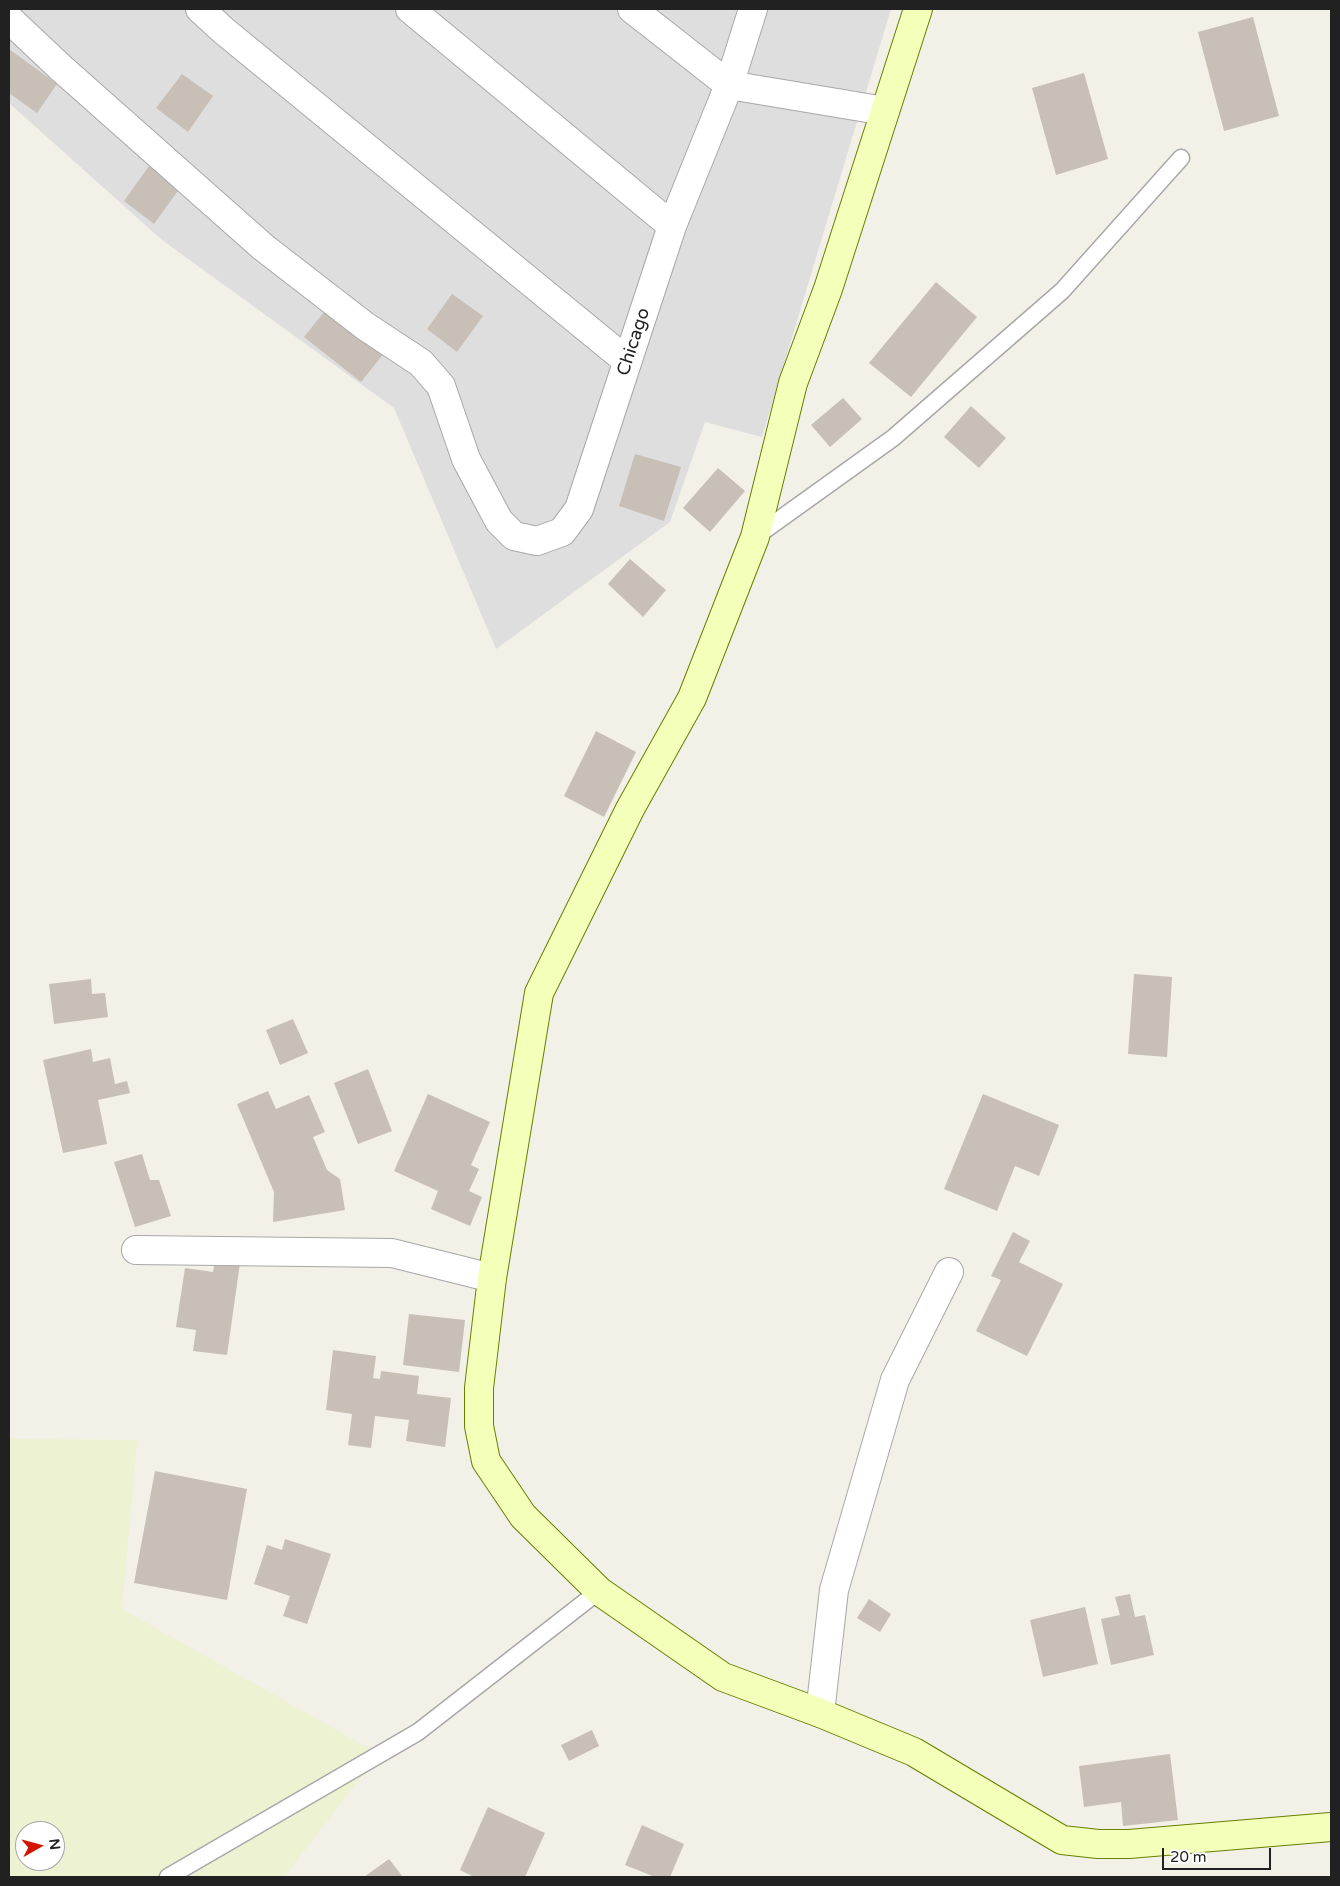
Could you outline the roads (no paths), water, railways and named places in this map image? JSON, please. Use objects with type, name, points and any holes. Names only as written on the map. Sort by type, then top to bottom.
[{"type":"street","points":[[200,9],[224,31],[627,361]]},
{"type":"street","points":[[410,9],[672,226]]},
{"type":"street","points":[[632,9],[728,84],[885,111]]},
{"type":"street","name":"Chicago","points":[[9,19],[69,75],[263,247],[365,326],[421,363],[441,386],[466,459],[499,521],[514,536],[536,541],[562,532],[579,509],[672,226],[728,84],[753,9]]},
{"type":"street","points":[[918,9],[828,289],[793,383],[755,537],[692,698],[630,809],[539,993],[492,1278],[479,1388],[479,1426],[486,1461],[523,1516],[599,1591],[723,1677],[820,1713],[914,1752],[1062,1840],[1098,1844],[1129,1844],[1331,1826]]},
{"type":"street","points":[[136,1250],[392,1253],[492,1278]]},
{"type":"street","points":[[820,1713],[834,1590],[895,1380],[949,1272]]},
{"type":"lane","points":[[755,537],[893,438],[1062,291],[1181,158]]},
{"type":"lane","points":[[168,1877],[418,1732],[599,1591]]}]
